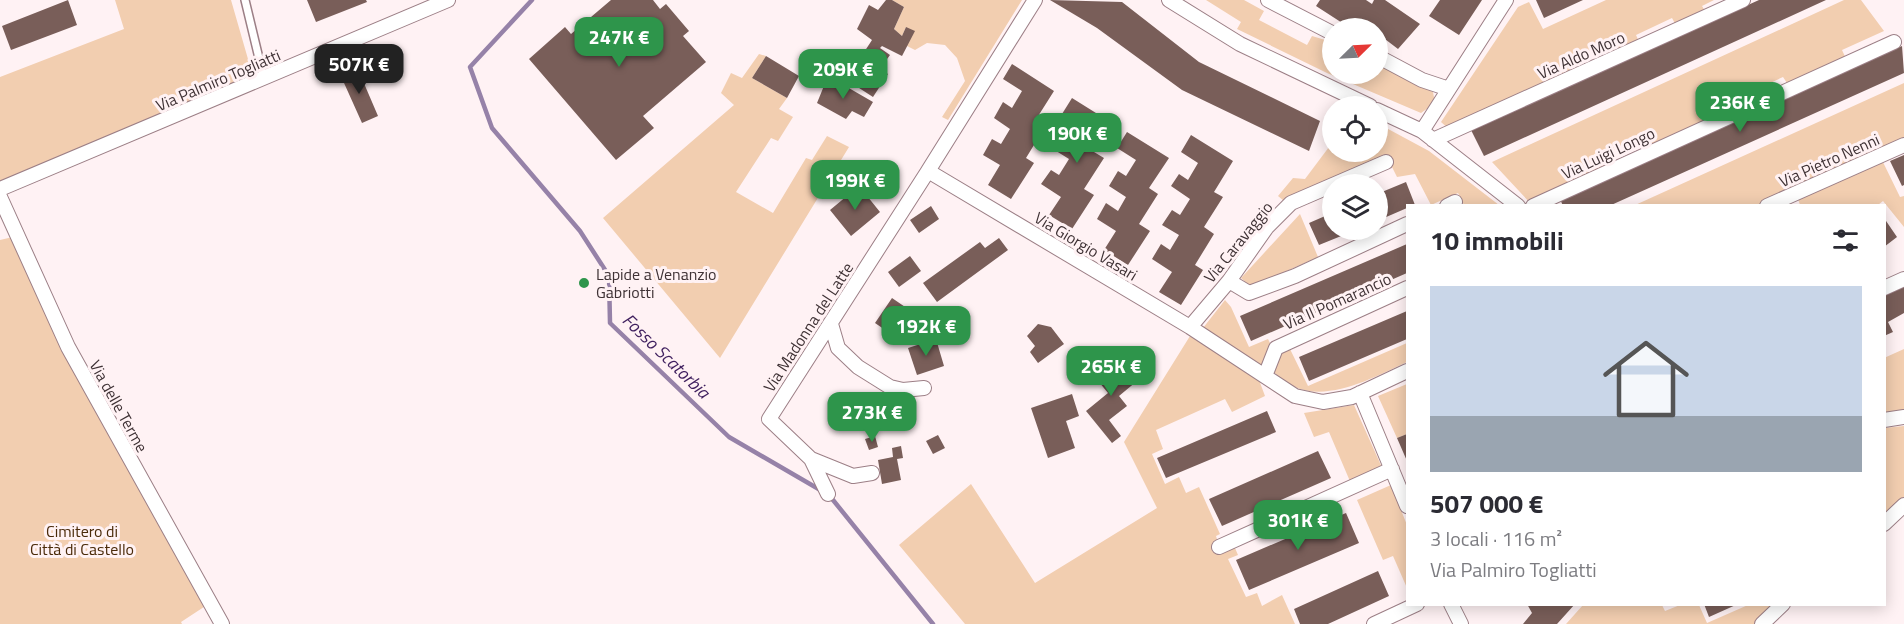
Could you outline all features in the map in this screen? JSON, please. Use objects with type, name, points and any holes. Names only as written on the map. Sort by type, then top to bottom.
[{"type":"street","name":"Via Palmiro Togliatti","points":[[0,189],[448,0]]},
{"type":"street","points":[[928,171],[1035,0]]},
{"type":"street","points":[[1169,0],[1240,44],[1349,96]]},
{"type":"street","points":[[1268,0],[1322,28]]},
{"type":"street","points":[[1427,136],[1449,89],[1506,0]]},
{"type":"street","name":"Via Aldo Moro","points":[[1427,136],[1743,0]]},
{"type":"street","name":"Via Luigi Longo","points":[[1537,204],[1894,42]]},
{"type":"street","points":[[1388,62],[1422,80],[1449,89]]},
{"type":"street","points":[[1388,116],[1427,136],[1515,204]]},
{"type":"street","name":"Via Pietro Nenni","points":[[1771,204],[1904,145]]},
{"type":"street","name":"Via Caravaggio","points":[[1190,327],[1229,281],[1267,227],[1291,203],[1386,162]]},
{"type":"street","name":"Via Madonna del Latte","points":[[828,494],[811,459],[769,419],[928,171]]},
{"type":"street","name":"Via Giorgio Vasari","points":[[928,171],[1190,327],[1294,396],[1323,402],[1360,393],[1406,371]]},
{"type":"street","name":"Via delle Terme","points":[[0,197],[68,347],[222,624]]},
{"type":"street","points":[[1229,281],[1249,293],[1295,276],[1406,224]]},
{"type":"street","points":[[1886,287],[1904,279]]},
{"type":"street","name":"Via Il Pomarancio","points":[[1265,376],[1276,348],[1406,288]]},
{"type":"street","points":[[831,324],[838,348],[858,367],[890,387],[903,390],[924,388]]},
{"type":"street","points":[[1360,393],[1406,504]]},
{"type":"street","points":[[1886,420],[1904,417]]},
{"type":"street","points":[[811,459],[853,476],[872,473]]},
{"type":"street","points":[[1219,546],[1392,469]]},
{"type":"street","points":[[1886,522],[1904,505]]},
{"type":"street","points":[[1374,624],[1413,606]]},
{"type":"street","points":[[1452,606],[1461,624]]},
{"type":"street","points":[[1762,624],[1781,606]]},
{"type":"lane","points":[[245,0],[264,78]]},
{"type":"green space","points":[[115,0],[231,0],[250,66],[251,84],[0,189],[0,77],[124,29]]},
{"type":"green space","points":[[892,0],[1022,0],[948,120],[942,117],[965,81],[957,58],[945,45],[927,43],[915,50],[907,46],[906,27],[902,36],[894,29],[904,7]]},
{"type":"green space","points":[[1206,0],[1244,0],[1264,11],[1259,20],[1307,45],[1312,36],[1322,39],[1322,71],[1237,29],[1241,22]]},
{"type":"green space","points":[[1606,0],[1714,0],[1702,6],[1708,16],[1678,29],[1672,18],[1636,35],[1641,46],[1611,59],[1603,46],[1567,62],[1574,76],[1451,131],[1441,122],[1518,7],[1529,2],[1543,29]]},
{"type":"green space","points":[[1844,0],[1861,0],[1884,31],[1842,50],[1848,63],[1791,89],[1783,77],[1720,106],[1726,117],[1655,149],[1646,135],[1601,157],[1606,172],[1534,204],[1531,204],[1492,162]]},
{"type":"green space","points":[[759,54],[766,56],[752,78],[787,98],[779,109],[793,117],[778,141],[771,138],[736,192],[773,213],[806,158],[812,160],[827,136],[849,147],[720,358],[603,218],[734,105],[721,93],[731,73],[742,78]]},
{"type":"green space","points":[[1388,69],[1433,92],[1435,103],[1421,113],[1388,99],[1388,96],[1381,96],[1353,84],[1388,84]]},
{"type":"green space","points":[[1904,83],[1904,145],[1880,156],[1900,197],[1904,196],[1904,227],[1883,201],[1879,204],[1800,204],[1796,193],[1769,204],[1637,204]]},
{"type":"green space","points":[[1388,129],[1429,151],[1498,204],[1464,204],[1458,193],[1430,204],[1415,174],[1397,177],[1388,159]]},
{"type":"green space","points":[[1322,156],[1322,162],[1375,162],[1347,174],[1322,174],[1322,185],[1284,201],[1278,196],[1293,178],[1305,179]]},
{"type":"green space","points":[[1300,214],[1318,257],[1251,287],[1241,278]]},
{"type":"green space","name":"Cimitero di Città di Castello","points":[[17,236],[210,603],[181,622],[182,624],[0,624],[0,240]]},
{"type":"green space","points":[[1225,300],[1231,307],[1249,347],[1268,339],[1271,345],[1262,366],[1203,328]]},
{"type":"green space","points":[[1190,336],[1259,380],[1265,396],[1232,412],[1225,399],[1156,430],[1163,449],[1152,454],[1165,484],[1179,477],[1186,493],[1199,487],[1220,534],[1216,536],[1219,546],[1232,541],[1238,555],[1228,559],[1246,597],[1257,593],[1262,606],[1282,595],[1295,624],[965,624],[899,545],[971,484],[1035,583],[1157,508],[1124,442]]},
{"type":"green space","points":[[1406,343],[1406,362],[1356,384],[1321,392],[1304,390],[1288,383],[1273,371],[1279,353],[1290,349],[1308,386]]},
{"type":"green space","points":[[1904,349],[1904,412],[1886,415],[1886,357]]},
{"type":"green space","points":[[1406,384],[1406,434],[1397,438],[1378,396]]},
{"type":"green space","points":[[1354,405],[1384,472],[1352,486],[1329,432],[1314,437],[1304,413]]},
{"type":"green space","points":[[1904,426],[1904,497],[1886,515],[1886,428]]},
{"type":"green space","points":[[1391,485],[1406,522],[1406,586],[1393,556],[1383,560],[1357,500]]},
{"type":"green space","points":[[1582,606],[1662,606],[1665,611],[1678,606],[1699,606],[1707,623],[1746,606],[1776,606],[1755,624],[1566,624]]},
{"type":"building","points":[[68,0],[77,25],[11,50],[2,26]]},
{"type":"building","points":[[307,0],[366,0],[367,2],[316,22]]},
{"type":"building","points":[[611,0],[653,0],[660,9],[666,4],[689,31],[683,36],[706,62],[643,116],[654,128],[616,160],[529,59],[565,27],[571,34]]},
{"type":"building","points":[[886,0],[892,0],[904,7],[894,29],[902,36],[906,27],[915,31],[902,56],[882,46],[880,48],[890,55],[880,69],[888,74],[873,97],[856,86],[864,75],[853,69],[872,40],[857,29],[869,5],[878,10]]},
{"type":"building","points":[[1050,0],[1122,2],[1199,62],[1320,121],[1309,151],[1182,90],[1097,28]]},
{"type":"building","points":[[1320,0],[1366,0],[1372,4],[1374,0],[1385,0],[1420,24],[1398,49],[1388,41],[1388,18],[1335,18],[1316,6]]},
{"type":"building","points":[[1440,0],[1482,0],[1459,35],[1429,16]]},
{"type":"building","points":[[1536,0],[1583,0],[1544,18]]},
{"type":"building","points":[[1759,0],[1826,0],[1484,156],[1471,130]]},
{"type":"building","points":[[1902,46],[1904,73],[1613,204],[1562,204],[1560,199]]},
{"type":"building","points":[[766,56],[799,76],[787,98],[752,78]]},
{"type":"building","points":[[1012,64],[1054,91],[1035,121],[1045,127],[1026,158],[1034,163],[1011,199],[988,185],[1000,165],[983,155],[992,139],[1001,144],[1010,129],[994,118],[1003,102],[1012,108],[1022,91],[1003,79]]},
{"type":"building","points":[[357,67],[378,116],[362,123],[340,74]]},
{"type":"building","points":[[828,76],[873,102],[864,117],[852,111],[846,119],[817,103]]},
{"type":"building","points":[[1072,98],[1112,123],[1094,152],[1104,158],[1084,189],[1094,195],[1072,229],[1049,215],[1061,197],[1041,184],[1051,170],[1059,175],[1069,159],[1053,149],[1063,134],[1072,140],[1080,126],[1062,114]]},
{"type":"building","points":[[1127,132],[1169,158],[1149,188],[1158,194],[1139,224],[1150,231],[1128,265],[1104,250],[1116,231],[1097,219],[1106,203],[1118,211],[1126,197],[1109,186],[1118,171],[1126,176],[1136,160],[1117,148]]},
{"type":"building","points":[[1191,135],[1233,161],[1214,192],[1223,197],[1204,227],[1214,234],[1195,265],[1203,270],[1181,305],[1159,292],[1172,272],[1152,259],[1161,244],[1170,250],[1179,235],[1162,225],[1172,210],[1180,215],[1190,199],[1171,186],[1179,174],[1188,180],[1198,163],[1181,152]]},
{"type":"building","points":[[1904,155],[1904,185],[1902,186],[1890,161]]},
{"type":"building","points":[[1406,182],[1415,204],[1406,204],[1406,208],[1388,216],[1388,189]]},
{"type":"building","points":[[859,186],[880,212],[851,236],[830,210]]},
{"type":"building","points":[[931,206],[939,219],[919,233],[910,220]]},
{"type":"building","points":[[1322,217],[1322,240],[1331,240],[1319,245],[1309,223]]},
{"type":"building","points":[[1886,221],[1897,237],[1886,245]]},
{"type":"building","points":[[999,238],[1008,250],[937,302],[923,283],[980,242],[985,248]]},
{"type":"building","points":[[1406,244],[1406,273],[1251,341],[1240,316]]},
{"type":"building","points":[[910,256],[921,271],[899,287],[888,272]]},
{"type":"building","points":[[1904,285],[1904,313],[1888,322],[1893,332],[1886,335],[1886,294]]},
{"type":"building","points":[[892,298],[911,311],[894,336],[875,323]]},
{"type":"building","points":[[1406,311],[1406,339],[1309,381],[1299,357]]},
{"type":"building","points":[[1038,324],[1051,327],[1064,344],[1038,363],[1030,352],[1035,346],[1027,336]]},
{"type":"building","points":[[936,339],[944,366],[917,375],[908,348]]},
{"type":"building","points":[[1118,357],[1137,381],[1119,396],[1127,406],[1109,420],[1121,436],[1112,443],[1086,411],[1108,393],[1094,376]]},
{"type":"building","points":[[1072,394],[1079,416],[1066,421],[1075,448],[1048,458],[1031,408]]},
{"type":"building","points":[[1267,411],[1276,432],[1166,478],[1157,458]]},
{"type":"building","points":[[1406,434],[1406,459],[1397,438]]},
{"type":"building","points":[[938,435],[945,448],[933,454],[926,441]]},
{"type":"building","points":[[875,436],[878,447],[869,450],[865,439]]},
{"type":"building","points":[[901,446],[903,458],[897,459],[901,480],[882,484],[878,460],[893,457],[892,448]]},
{"type":"building","points":[[1318,451],[1331,478],[1222,526],[1209,499]]},
{"type":"building","points":[[1346,513],[1359,543],[1249,590],[1236,560]]},
{"type":"building","points":[[1378,571],[1389,596],[1328,624],[1300,624],[1294,609]]},
{"type":"building","points":[[1528,606],[1573,606],[1557,624],[1523,624],[1532,613]]},
{"type":"building","points":[[1705,606],[1734,606],[1709,617]]},
{"type":"waterway","name":"Fosso Scatorbia","points":[[532,0],[470,67],[492,128],[580,231],[609,276],[610,323],[729,437],[822,491]]},
{"type":"waterway","name":"Fosso Scatorbia","points":[[829,495],[933,624]]},
{"type":"place","name":"Lapide a Venanzio Gabriotti","points":[[584,283]]}]
